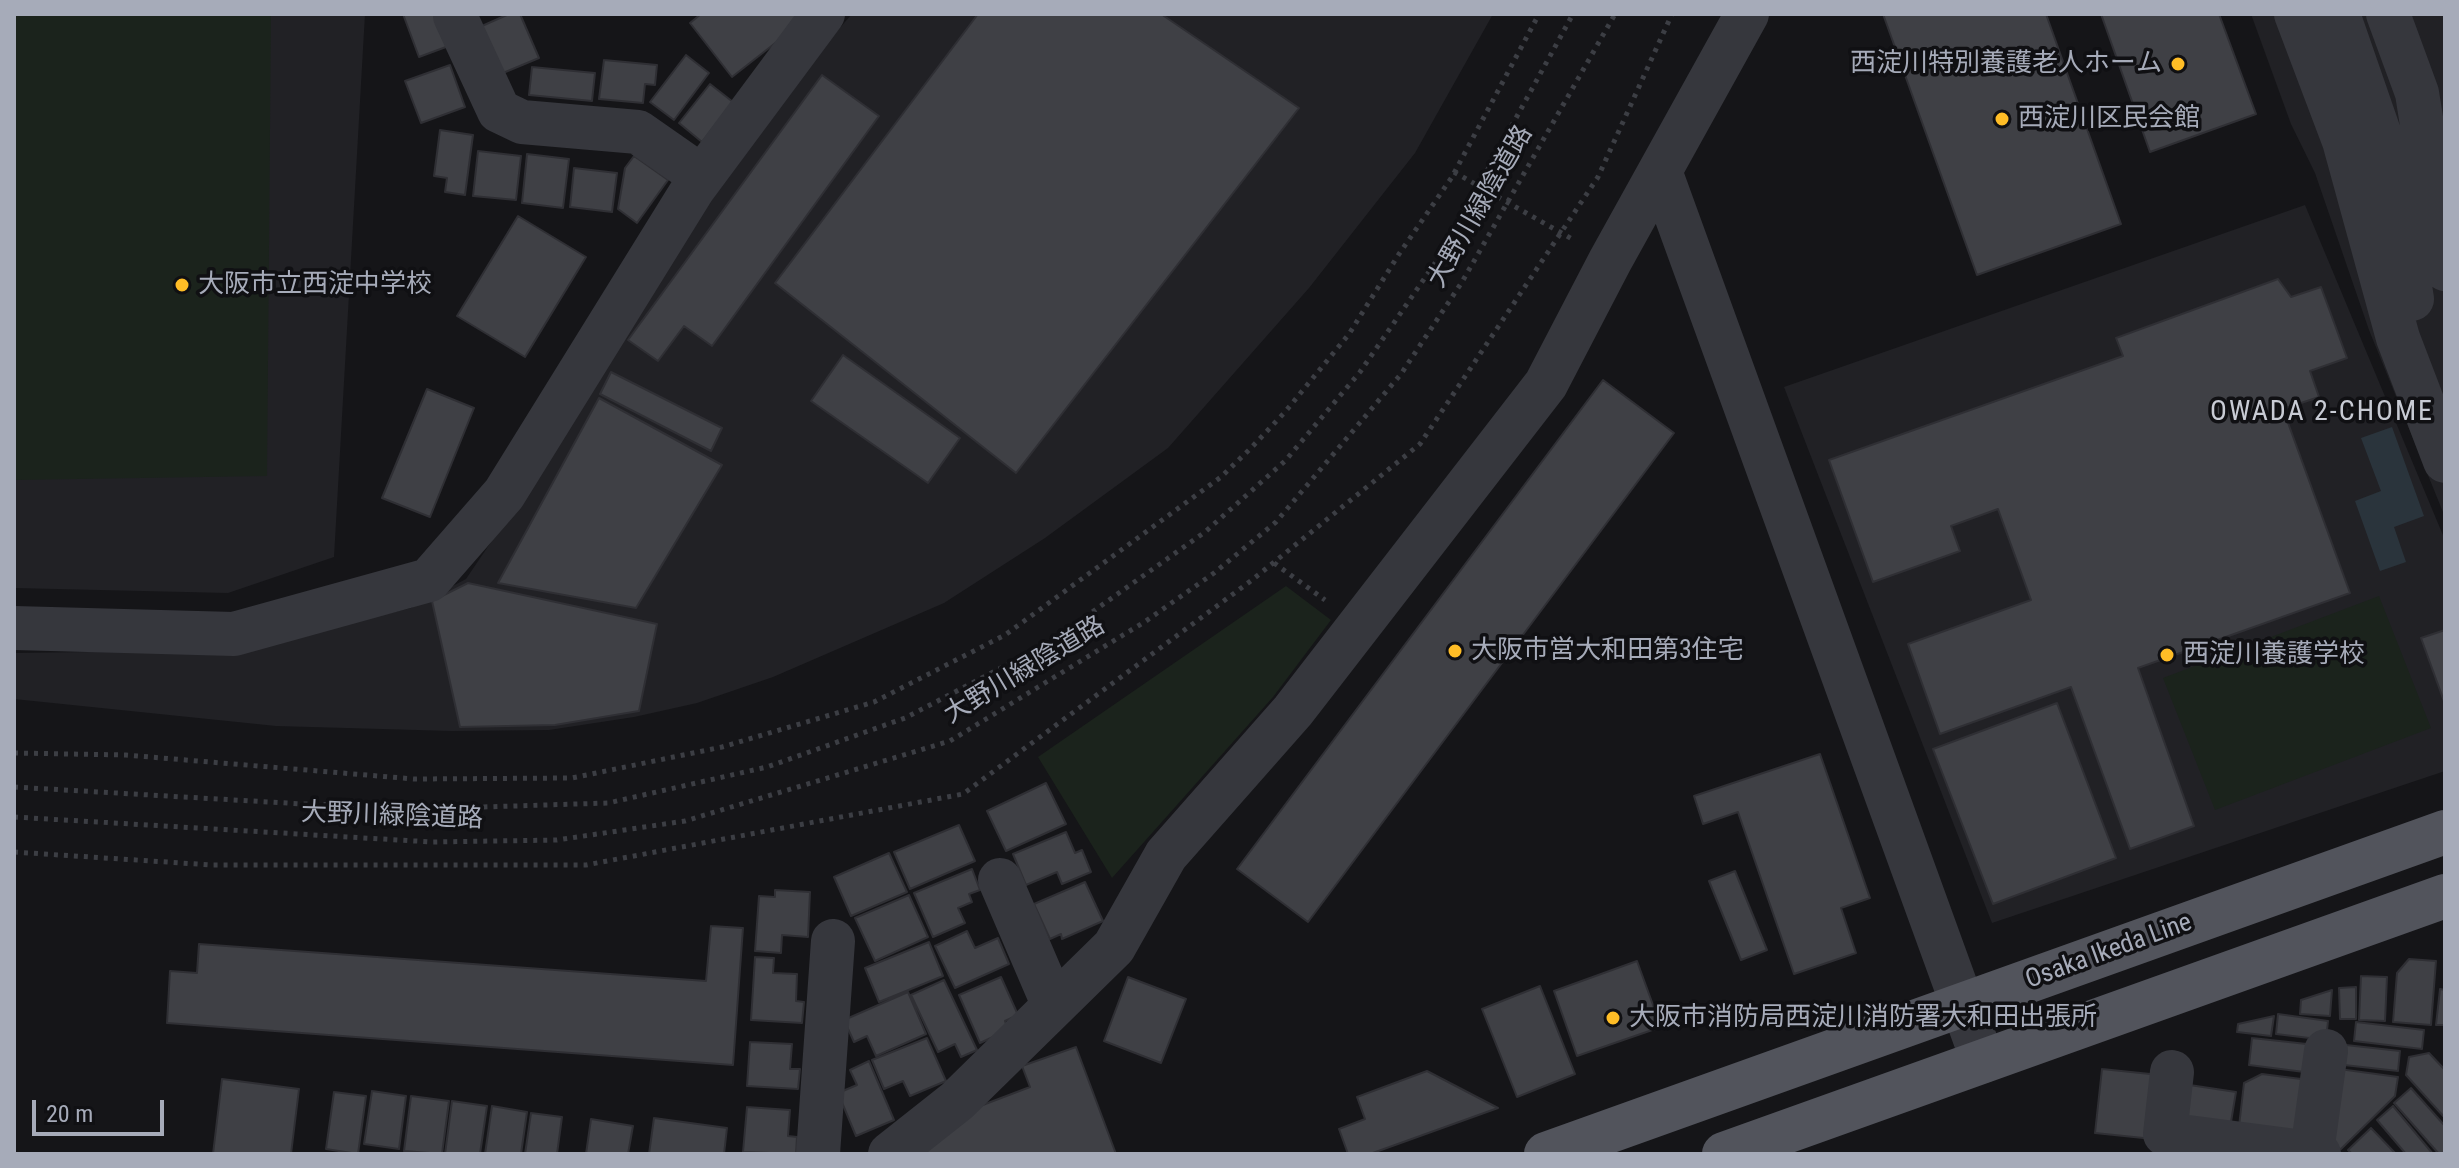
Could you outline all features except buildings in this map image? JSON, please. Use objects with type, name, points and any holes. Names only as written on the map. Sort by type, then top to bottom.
[{"type":"main road","name":"Osaka Ikeda Line","points":[[1546,1154],[2445,832]]},
{"type":"main road","points":[[1724,1154],[2445,896]]},
{"type":"street","points":[[14,628],[234,634],[429,580],[504,494],[701,176],[823,14]]},
{"type":"street","points":[[890,1154],[957,1101],[1114,947],[1166,855],[1293,711],[1546,384],[1610,261],[1747,14]]},
{"type":"street","points":[[2296,14],[2344,141],[2398,338],[2438,442]]},
{"type":"street","points":[[2338,14],[2392,170],[2438,442]]},
{"type":"street","points":[[2388,14],[2417,93],[2445,269]]},
{"type":"street","points":[[455,16],[499,111],[522,122],[638,132],[701,176]]},
{"type":"street","points":[[1660,171],[1983,1061]]},
{"type":"street","points":[[1000,880],[1054,1006]]},
{"type":"street","points":[[818,1154],[833,941]]},
{"type":"street","points":[[2172,1072],[2165,1134],[2316,1153],[2326,1051]]},
{"type":"path","points":[[14,753],[126,755],[414,779],[572,778],[722,747],[874,702],[1005,635],[1221,477],[1285,412],[1336,352],[1454,172],[1539,14]]},
{"type":"path","name":"大野川緑陰道路","points":[[14,787],[303,804],[451,808],[608,803],[767,767],[905,718],[1047,644],[1205,532],[1285,461],[1360,372],[1442,253],[1573,14]]},
{"type":"path","name":"大野川緑陰道路","points":[[14,817],[432,842],[557,840],[685,821],[950,741],[1146,621],[1214,573],[1276,522],[1401,374],[1462,282],[1615,14]]},
{"type":"path","points":[[14,852],[212,865],[586,865],[963,794],[1274,563],[1420,444],[1598,177],[1672,14]]},
{"type":"path","points":[[1454,172],[1581,244]]},
{"type":"path","points":[[1274,563],[1330,604]]},
{"type":"shaded area","name":"大阪市立西淀中学校","points":[[14,14],[365,14],[334,557],[228,593],[14,588]]},
{"type":"shaded area","name":"大阪市立西淀中学校","points":[[14,14],[271,14],[267,476],[14,480]]},
{"type":"shaded area","points":[[852,14],[1493,14],[1415,153],[1309,288],[1168,448],[1045,538],[944,603],[773,677],[697,703],[634,717],[549,730],[452,731],[276,726],[14,699],[14,653],[238,650],[411,608],[466,579],[716,169]]},
{"type":"shaded area","points":[[2251,14],[2445,14],[2445,517],[2369,330],[2315,173],[2291,124]]},
{"type":"shaded area","name":"西淀川養護学校","points":[[2305,205],[2445,540],[2445,771],[1992,923],[1784,387]]},
{"type":"shaded area","points":[[2392,427],[2424,516],[2394,527],[2406,562],[2380,571],[2355,501],[2381,491],[2361,438]]},
{"type":"shaded area","points":[[1286,586],[1331,620],[1273,697],[1112,878],[1038,757]]},
{"type":"shaded area","points":[[2379,596],[2431,728],[2215,810],[2163,678]]},
{"type":"place","name":"西淀川特別養護老人ホーム","points":[[2178,64]]},
{"type":"place","name":"西淀川区民会館","points":[[2002,119]]},
{"type":"place","name":"大阪市立西淀中学校","points":[[182,285]]},
{"type":"place","name":"大阪市営大和田第3住宅","points":[[1455,651]]},
{"type":"place","name":"西淀川養護学校","points":[[2167,655]]},
{"type":"place","name":"大阪市消防局西淀川消防署大和田出張所","points":[[1613,1018]]},
{"type":"district","name":"OWADA 2-CHOME","points":[[2322,413]]}]
